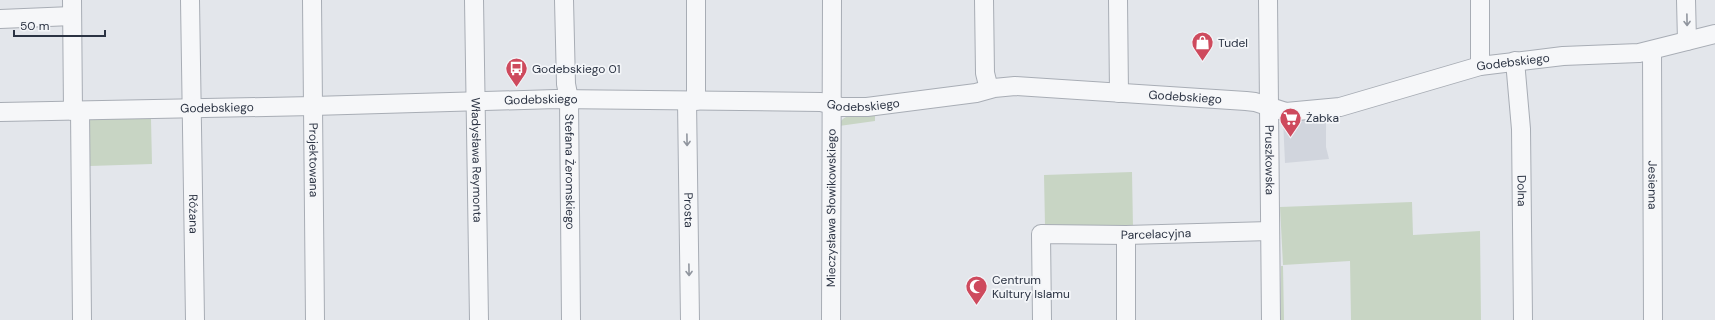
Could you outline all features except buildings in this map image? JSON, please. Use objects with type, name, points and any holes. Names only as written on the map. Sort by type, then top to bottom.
[{"type":"street","name":"Różana","points":[[190,0],[191,97],[193,108],[195,320]]},
{"type":"street","name":"Projektowana","points":[[312,0],[315,320]]},
{"type":"street","name":"Władysława Reymonta","points":[[474,0],[479,320]]},
{"type":"street","name":"Stefana Żeromskiego","points":[[564,0],[566,84],[569,99],[571,320]]},
{"type":"street","name":"Prosta","points":[[690,320],[691,101],[696,0]]},
{"type":"street","name":"Mieczysława Słowikowskiego","points":[[831,320],[832,0]]},
{"type":"street","points":[[984,0],[985,73],[990,89]]},
{"type":"street","points":[[1118,0],[1119,93]]},
{"type":"street","name":"Pruszkowska","points":[[1268,0],[1271,320]]},
{"type":"street","points":[[1480,0],[1480,66]]},
{"type":"street","points":[[1686,0],[1687,41]]},
{"type":"street","points":[[0,18],[72,8],[82,320]]},
{"type":"street","name":"Godebskiego","points":[[0,112],[569,99],[821,102],[846,107],[867,107],[976,93],[1008,86],[1028,86],[1246,101],[1255,102],[1290,112],[1340,107],[1480,66],[1562,56],[1613,54],[1652,50],[1715,34]]},
{"type":"street","name":"Jesienna","points":[[1652,50],[1653,320]]},
{"type":"street","name":"Dolna","points":[[1515,61],[1521,129],[1523,320]]},
{"type":"street","name":"Parcelacyjna","points":[[1042,320],[1041,234],[1126,235],[1270,231]]},
{"type":"street","points":[[1126,235],[1126,320]]},
{"type":"shaded area","points":[[1326,116],[1326,147],[1329,159],[1285,163],[1283,119]]},
{"type":"green space","points":[[875,114],[875,121],[839,126],[844,118],[849,116]]},
{"type":"green space","points":[[90,119],[151,119],[152,164],[90,166]]},
{"type":"green space","points":[[1132,172],[1133,228],[1045,226],[1044,175]]},
{"type":"green space","points":[[1412,202],[1413,235],[1480,231],[1481,320],[1351,320],[1350,261],[1283,265],[1280,207]]},
{"type":"green space","points":[[1281,266],[1283,266],[1284,320],[1281,320]]},
{"type":"place","name":"Tudel","points":[[1203,62]]},
{"type":"place","name":"Godebskiego 01","points":[[516,88]]},
{"type":"place","name":"Żabka","points":[[1291,138]]},
{"type":"place","name":"Centrum Kultury Islamu","points":[[976,306]]}]
